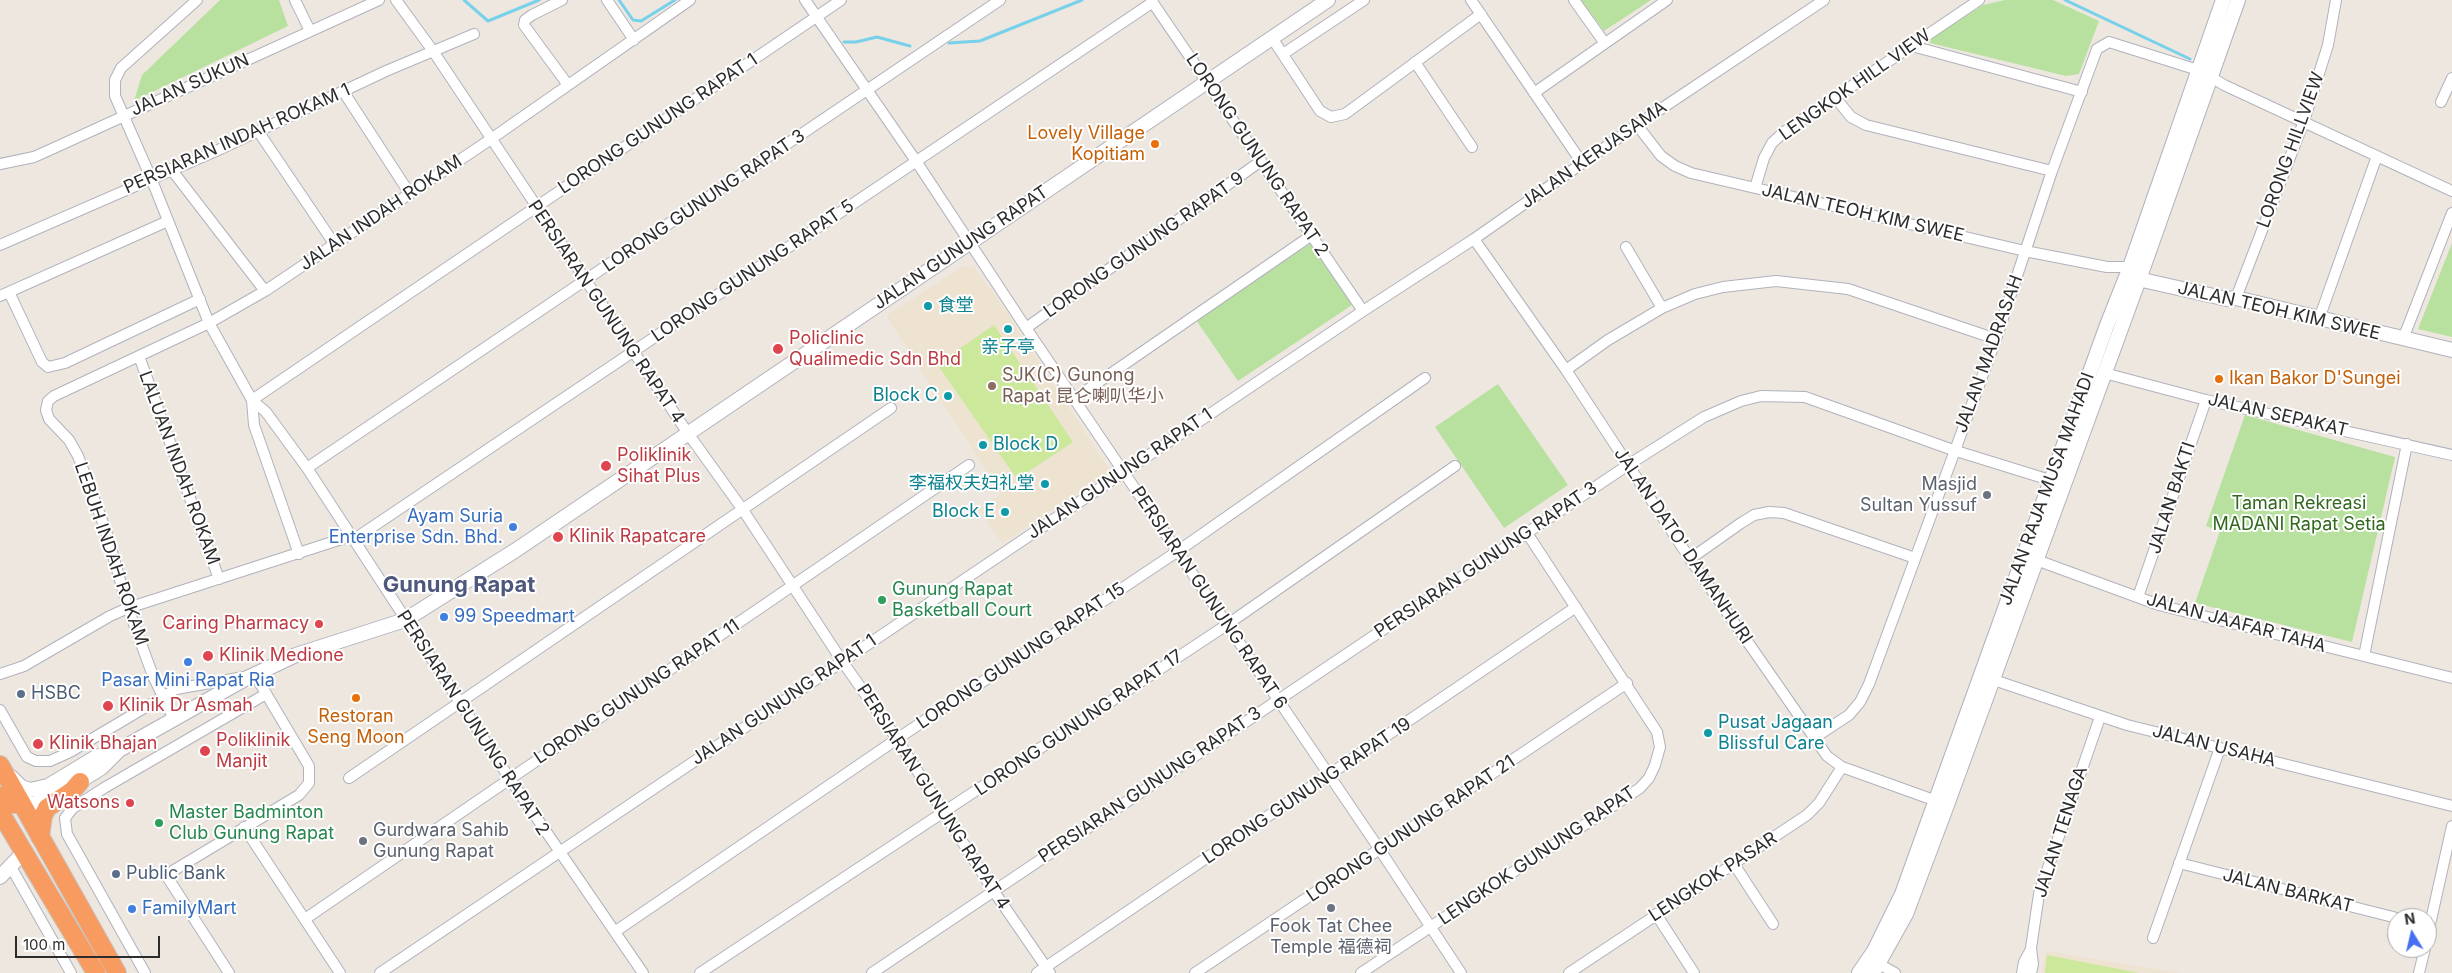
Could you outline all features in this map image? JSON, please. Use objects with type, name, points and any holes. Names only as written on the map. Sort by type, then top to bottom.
[{"type":"highway","points":[[0,764],[117,973]]},
{"type":"highway","points":[[0,779],[8,793],[21,804]]},
{"type":"highway","points":[[40,837],[43,816],[47,808],[72,791],[80,782]]},
{"type":"highway","points":[[0,796],[8,804],[21,804]]},
{"type":"highway","points":[[0,812],[96,973]]},
{"type":"street","name":"PERSIARAN GUNUNG RAPAT 2","points":[[198,0],[121,68],[115,80],[115,96],[122,116],[151,178],[209,323],[252,400],[266,412],[307,468],[559,853],[616,931],[643,973]]},
{"type":"street","points":[[295,0],[310,31]]},
{"type":"street","name":"JALAN SUKUN","points":[[0,164],[34,157],[379,0]]},
{"type":"street","name":"PERSIARAN GUNUNG RAPAT 4","points":[[396,0],[433,51],[687,432],[743,510],[842,661],[896,739],[993,890],[1048,970]]},
{"type":"street","points":[[562,0],[532,14],[525,20],[524,24],[568,85]]},
{"type":"street","points":[[607,0],[634,40]]},
{"type":"street","name":"JALAN INDAH ROKAM","points":[[54,396],[209,323],[265,291],[491,139],[690,0]]},
{"type":"street","name":"PERSIARAN GUNUNG RAPAT 6","points":[[805,0],[916,161],[1026,328],[1228,624],[1461,973]]},
{"type":"street","name":"LORONG GUNUNG RAPAT 1","points":[[252,400],[841,0]]},
{"type":"street","name":"LORONG GUNUNG RAPAT 3","points":[[307,468],[587,281],[1000,0]]},
{"type":"street","name":"JALAN GUNUNG RAPAT","points":[[0,764],[21,787],[38,790],[96,757],[121,749],[255,675],[296,655],[406,620],[516,550],[687,432],[1328,0]]},
{"type":"street","points":[[1283,54],[1364,0]]},
{"type":"street","points":[[1471,0],[1582,163]]},
{"type":"street","points":[[1574,0],[1604,42]]},
{"type":"street","points":[[1534,93],[1604,42],[1667,0]]},
{"type":"street","name":"JALAN KERJASAMA","points":[[1363,311],[1474,239],[1637,125],[1824,0]]},
{"type":"street","name":"LENGKOK HILL VIEW","points":[[1755,188],[1758,172],[1772,143],[1784,132],[1834,96],[1979,0]]},
{"type":"street","name":"JALAN RAJA MUSA MAHADI","points":[[1876,968],[1906,914],[1941,803],[2029,557],[2104,373],[2134,273],[2204,74],[2223,0]]},
{"type":"street","name":"JALAN RAJA MUSA MAHADI","points":[[2204,74],[2238,0]]},
{"type":"street","name":"LORONG HILLVIEW","points":[[2236,298],[2304,121],[2328,45],[2336,0]]},
{"type":"street","name":"LORONG GUNUNG RAPAT 2","points":[[1152,1],[1363,311]]},
{"type":"street","name":"LORONG GUNUNG RAPAT 5","points":[[299,554],[352,538],[634,351],[1152,1]]},
{"type":"street","points":[[1272,38],[1320,111],[1331,117],[1344,114],[1481,14]]},
{"type":"street","name":"PERSIARAN INDAH ROKAM 1","points":[[0,245],[474,34]]},
{"type":"street","name":"JALAN MADRASAH","points":[[1814,738],[1838,724],[1860,702],[1869,684],[1996,339],[2052,171],[2096,49],[2109,42],[2204,74],[2452,191]]},
{"type":"street","points":[[1912,46],[2082,92]]},
{"type":"street","points":[[1415,62],[1472,147]]},
{"type":"street","points":[[2441,102],[2452,78]]},
{"type":"street","points":[[343,91],[410,194]]},
{"type":"street","points":[[1834,96],[1851,117],[1866,124],[2052,171]]},
{"type":"street","name":"JALAN TEOH KIM SWEE","points":[[1637,125],[1661,156],[1675,166],[1692,173],[2025,251],[2134,273],[2227,299],[2236,298],[2452,350]]},
{"type":"street","points":[[258,131],[335,245]]},
{"type":"street","points":[[2319,319],[2377,156]]},
{"type":"street","name":"LORONG GUNUNG RAPAT 9","points":[[1026,328],[1261,161]]},
{"type":"street","points":[[171,169],[265,291]]},
{"type":"street","points":[[2403,338],[2452,213]]},
{"type":"street","points":[[168,220],[4,294],[42,362],[48,367],[65,363],[200,299]]},
{"type":"street","points":[[1074,398],[1312,235]]},
{"type":"street","name":"JALAN DATO' DAMANHURI","points":[[1474,239],[1566,370],[1690,559],[1827,756],[1842,767],[1941,803]]},
{"type":"street","points":[[1626,247],[1662,308]]},
{"type":"street","name":"JALAN RAJA MUSA MAHADI","points":[[2029,557],[2050,480],[2134,273]]},
{"type":"street","points":[[1566,370],[1608,340],[1662,308],[1695,294],[1776,281],[1848,289],[1996,339]]},
{"type":"street","name":"JALAN GUNUNG RAPAT 1","points":[[380,973],[1363,311]]},
{"type":"street","name":"LALUAN INDAH ROKAM","points":[[139,356],[219,579]]},
{"type":"street","name":"JALAN SEPAKAT","points":[[2104,373],[2206,400],[2452,455]]},
{"type":"street","name":"LORONG GUNUNG RAPAT 15","points":[[616,931],[896,739],[1178,551],[1425,378]]},
{"type":"street","name":"PERSIARAN GUNUNG RAPAT 3","points":[[872,973],[1628,465],[1704,417],[1741,401],[1761,396],[1784,395],[1818,401],[1954,450],[2050,480]]},
{"type":"street","name":"LEBUH INDAH ROKAM","points":[[54,396],[48,401],[46,410],[49,419],[68,440],[78,456],[106,531],[128,608],[162,696],[174,719]]},
{"type":"street","name":"PERSIARAN GUNUNG RAPAT 2","points":[[252,400],[254,425],[299,554]]},
{"type":"street","name":"JALAN BAKTI","points":[[2138,597],[2206,400]]},
{"type":"street","points":[[349,778],[891,408]]},
{"type":"street","points":[[2364,656],[2408,444]]},
{"type":"street","name":"LORONG GUNUNG RAPAT 11","points":[[305,920],[969,465]]},
{"type":"street","name":"LORONG GUNUNG RAPAT 17","points":[[700,973],[1228,624],[1455,466]]},
{"type":"street","points":[[1690,559],[1741,522],[1754,515],[1769,512],[1784,513],[1915,558]]},
{"type":"street","name":"LENGKOK GUNUNG RAPAT","points":[[1361,973],[1640,788],[1649,778],[1655,765],[1660,747],[1657,732],[1627,683],[1527,533]]},
{"type":"street","points":[[0,674],[24,666],[110,616],[128,608],[299,554]]},
{"type":"street","name":"JALAN JAAFAR TAHA","points":[[2029,557],[2159,605],[2452,678]]},
{"type":"street","name":"LORONG GUNUNG RAPAT 19","points":[[1037,973],[1048,970],[1576,607]]},
{"type":"street","points":[[0,710],[27,757],[36,761],[50,761],[70,752],[146,705],[185,685],[255,675],[309,766],[309,782],[299,795],[166,875],[229,973]]},
{"type":"street","name":"JALAN USAHA","points":[[1986,678],[2100,717],[2452,806]]},
{"type":"street","name":"LORONG GUNUNG RAPAT 21","points":[[1195,973],[1627,683]]},
{"type":"street","points":[[145,973],[67,834],[65,818],[73,808],[104,788],[266,694]]},
{"type":"street","name":"JALAN TENAGA","points":[[2032,973],[2031,948],[2043,878],[2100,717]]},
{"type":"street","points":[[2153,938],[2220,748]]},
{"type":"street","name":"JALAN GUNUNG RAPAT","points":[[21,804],[45,801],[80,782],[101,768],[121,749]]},
{"type":"street","name":"LENGKOK PASAR","points":[[1576,971],[1656,914],[1807,815],[1819,802],[1842,767]]},
{"type":"street","name":"JALAN RAJA MUSA MAHADI","points":[[1859,973],[1874,951],[1902,894],[1941,803]]},
{"type":"street","points":[[2432,908],[2452,826]]},
{"type":"street","points":[[244,827],[340,973]]},
{"type":"street","points":[[0,877],[24,852]]},
{"type":"street","name":"JALAN BARKAT","points":[[2179,863],[2387,915]]},
{"type":"street","points":[[1734,864],[1773,924]]},
{"type":"street","points":[[11,867],[71,973]]},
{"type":"street","points":[[1656,914],[1694,973]]},
{"type":"street","name":"JALAN TENAGA","points":[[2022,973],[2024,962],[2031,948]]},
{"type":"street","points":[[2419,973],[2423,958]]},
{"type":"street","points":[[1876,968],[1895,973]]},
{"type":"shaded area","name":"SJK(C) Gunong Rapat 昆仑喇叭华小","points":[[962,267],[974,267],[997,298],[1108,467],[1106,475],[1002,543],[979,509],[1001,494],[886,316]]},
{"type":"shaded area","points":[[2046,951],[2181,973],[2042,973]]},
{"type":"green space","points":[[220,0],[279,0],[288,26],[134,101],[142,75]]},
{"type":"green space","points":[[1581,0],[1651,0],[1604,31]]},
{"type":"green space","points":[[2005,0],[2053,0],[2099,21],[2079,74],[2066,76],[1926,42],[1983,5]]},
{"type":"green space","points":[[2452,243],[2452,337],[2418,329]]},
{"type":"green space","points":[[1310,244],[1352,305],[1238,381],[1196,320]]},
{"type":"green space","points":[[994,325],[1073,442],[1017,479],[937,364]]},
{"type":"green space","points":[[1498,384],[1568,485],[1504,528],[1435,427]]},
{"type":"green space","name":"Taman Rekreasi MADANI Rapat Setia","points":[[2245,415],[2395,457],[2352,642],[2195,603],[2220,531],[2206,526]]},
{"type":"green space","points":[[2047,955],[2139,973],[2045,973]]},
{"type":"waterway","points":[[464,0],[488,21],[539,0]]},
{"type":"waterway","points":[[619,0],[633,20],[641,21],[675,0]]},
{"type":"waterway","points":[[949,43],[980,41],[1082,0]]},
{"type":"waterway","points":[[2065,0],[2190,59]]},
{"type":"waterway","points":[[844,42],[856,42],[877,37],[910,46]]},
{"type":"place","name":"Lovely Village Kopitiam","points":[[1155,144]]},
{"type":"place","name":"食堂","points":[[928,306]]},
{"type":"place","name":"亲子亭","points":[[1008,329]]},
{"type":"place","name":"Policlinic Qualimedic Sdn Bhd","points":[[778,349]]},
{"type":"place","name":"Ikan Bakor D'Sungei","points":[[2219,379]]},
{"type":"place","name":"SJK(C) Gunong Rapat 昆仑喇叭华小","points":[[992,386]]},
{"type":"place","name":"Block C","points":[[948,396]]},
{"type":"place","name":"Block D","points":[[983,445]]},
{"type":"place","name":"Poliklinik Sihat Plus","points":[[606,466]]},
{"type":"place","name":"李福权夫妇礼堂","points":[[1045,484]]},
{"type":"place","name":"Masjid Sultan Yussuf","points":[[1987,495]]},
{"type":"place","name":"Block E","points":[[1005,512]]},
{"type":"place","name":"Ayam Suria Enterprise Sdn. Bhd.","points":[[513,527]]},
{"type":"place","name":"Klinik Rapatcare","points":[[558,537]]},
{"type":"place","name":"Gunung Rapat Basketball Court","points":[[882,600]]},
{"type":"place","name":"99 Speedmart","points":[[444,617]]},
{"type":"place","name":"Caring Pharmacy","points":[[319,624]]},
{"type":"place","name":"Klinik Medione","points":[[208,656]]},
{"type":"place","name":"Pasar Mini Rapat Ria","points":[[188,662]]},
{"type":"place","name":"HSBC","points":[[21,694]]},
{"type":"place","name":"Restoran Seng Moon","points":[[356,698]]},
{"type":"place","name":"Klinik Dr Asmah","points":[[108,706]]},
{"type":"place","name":"Pusat Jagaan Blissful Care","points":[[1708,733]]},
{"type":"place","name":"Klinik Bhajan","points":[[38,744]]},
{"type":"place","name":"Poliklinik Manjit","points":[[205,751]]},
{"type":"place","name":"Watsons","points":[[130,803]]},
{"type":"place","name":"Master Badminton Club Gunung Rapat","points":[[159,823]]},
{"type":"place","name":"Gurdwara Sahib Gunung Rapat","points":[[363,841]]},
{"type":"place","name":"Public Bank","points":[[116,874]]},
{"type":"place","name":"Fook Tat Chee Temple 福德祠","points":[[1331,908]]},
{"type":"place","name":"FamilyMart","points":[[132,909]]},
{"type":"district","name":"Gunung Rapat","points":[[459,585]]}]
